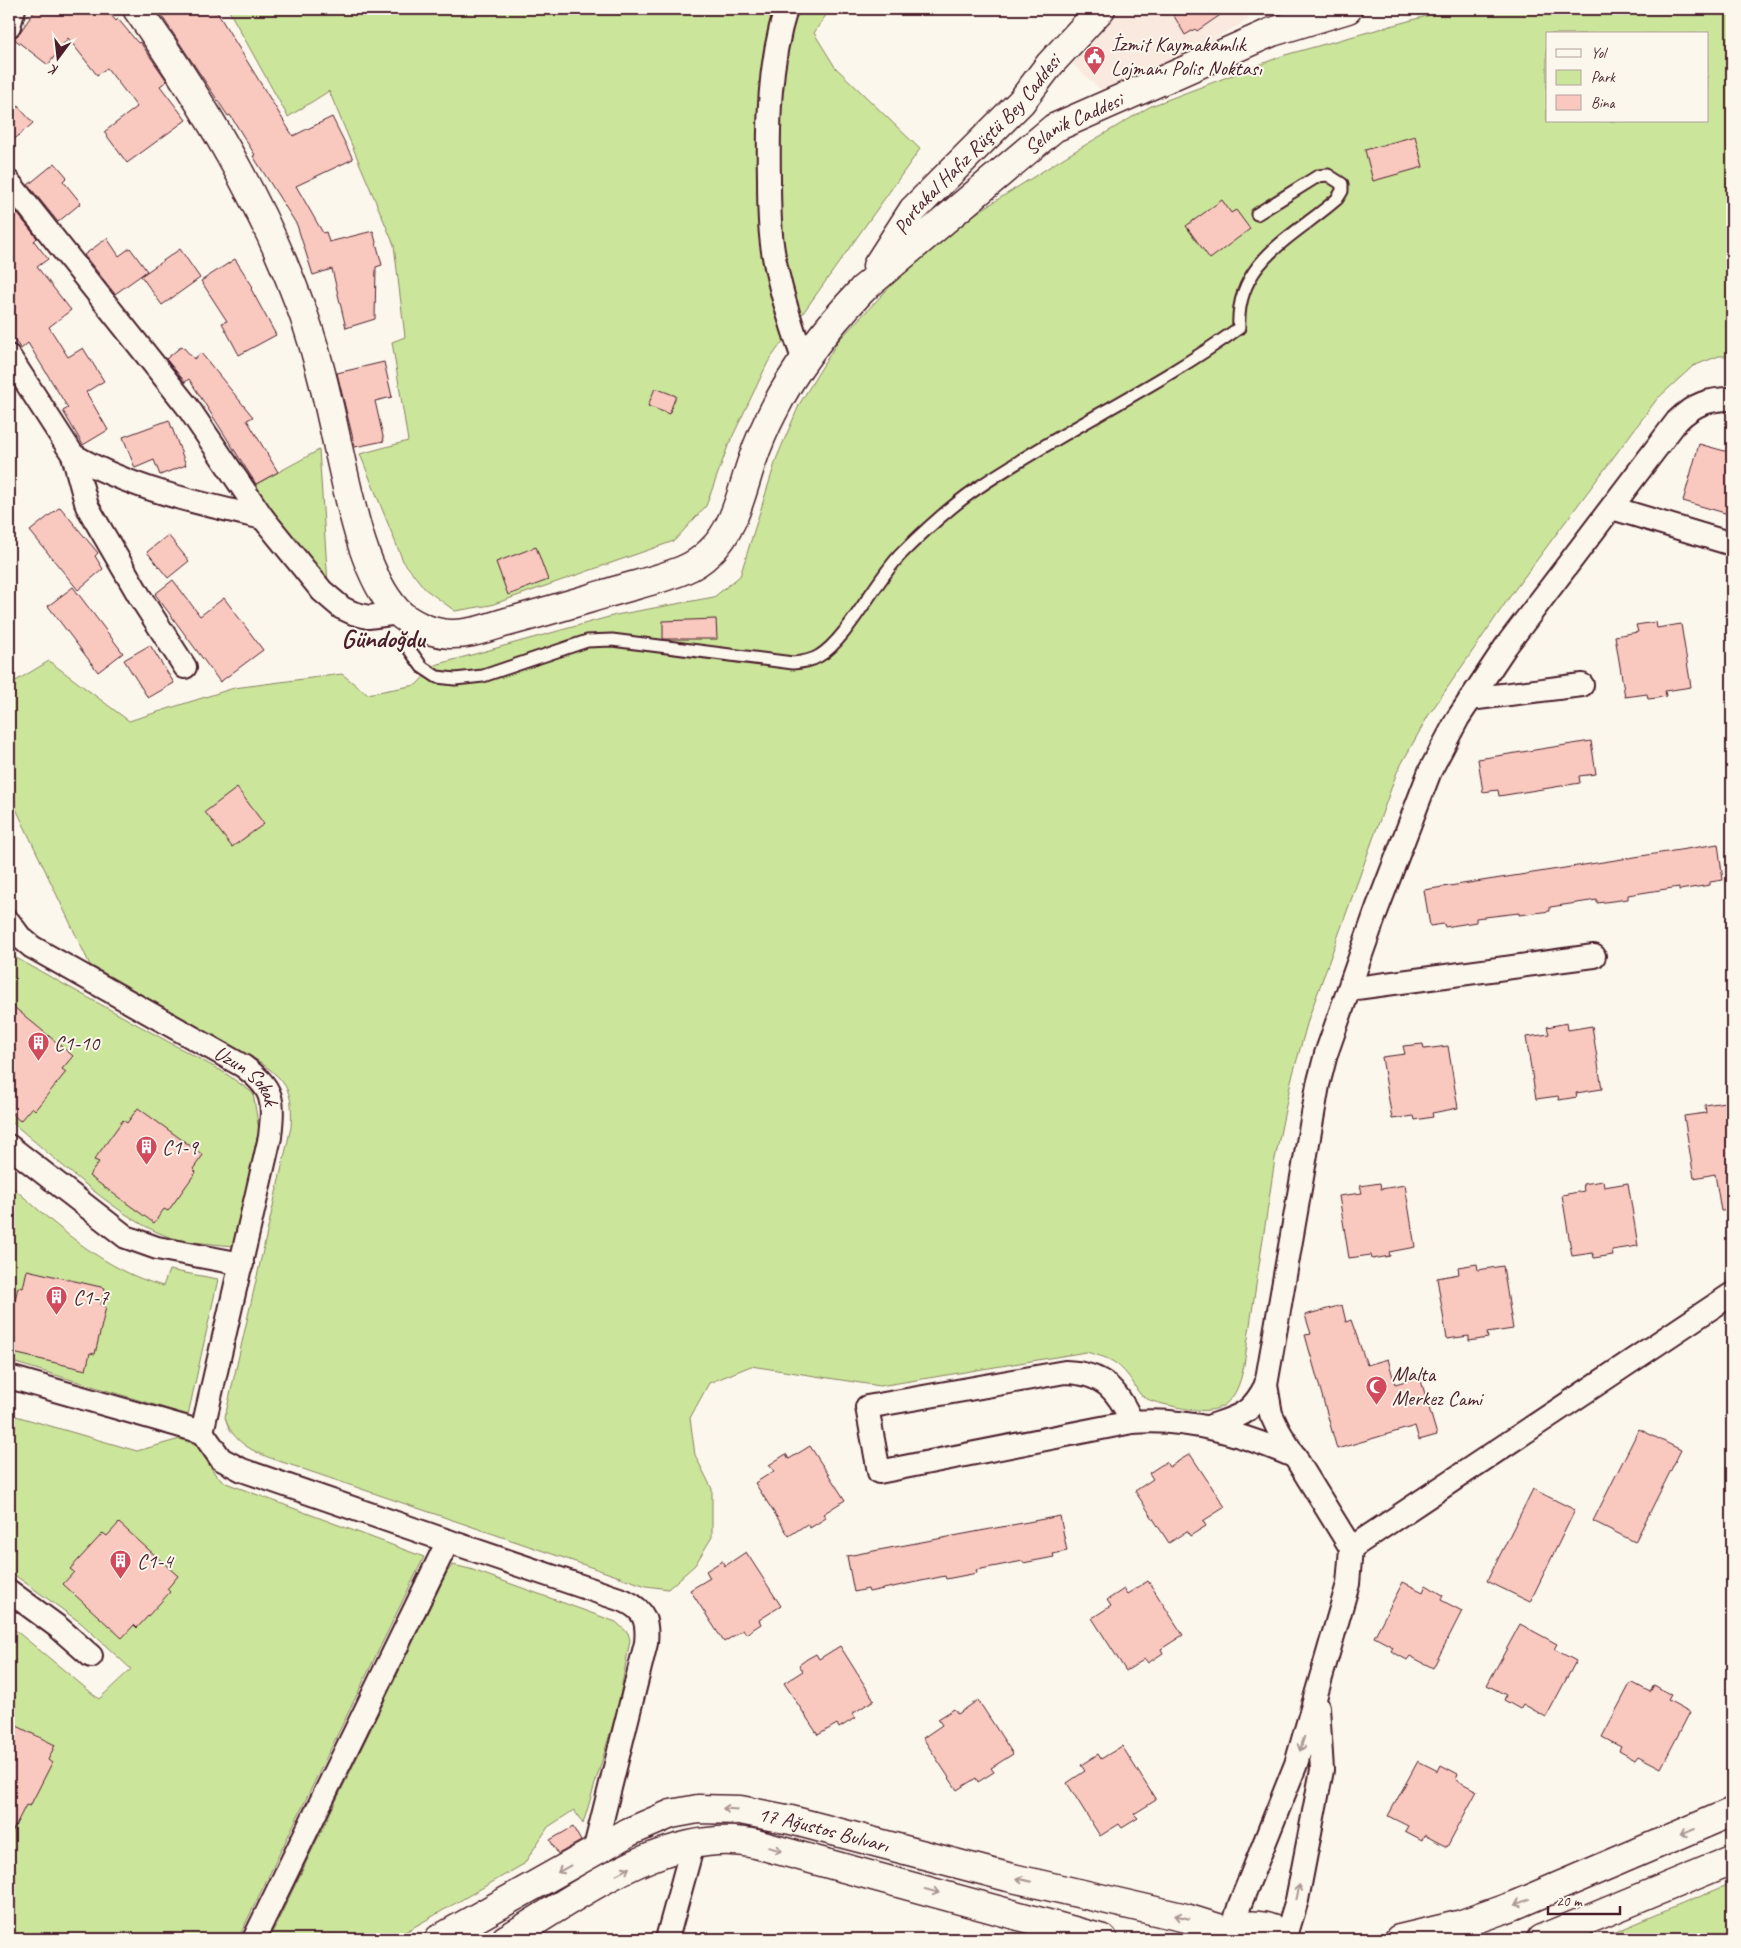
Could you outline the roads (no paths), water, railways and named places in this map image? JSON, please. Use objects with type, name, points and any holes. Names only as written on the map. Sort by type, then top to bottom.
[{"type":"main road","points":[[137,9],[176,64],[213,124],[254,198],[280,256],[304,315],[317,361],[351,507],[372,572],[385,597],[405,618],[432,631],[451,634],[474,631],[680,571],[696,564],[718,544],[729,526],[753,459],[774,410],[804,361],[841,312],[863,289]]},
{"type":"main road","name":"Portakal Hafız Rüştü Bey Caddesi","points":[[863,289],[913,210],[1021,102],[1050,64],[1100,9]]},
{"type":"main road","name":"Selanik Caddesi","points":[[863,289],[1054,128],[1272,32],[1348,9]]},
{"type":"main road","name":"17 Ağustos Bulvarı","points":[[439,1939],[651,1822],[698,1809],[730,1809],[761,1814],[1008,1877],[1186,1918],[1228,1933],[1258,1926],[1282,1934],[1285,1939]]},
{"type":"main road","points":[[1399,1939],[1462,1924],[1515,1905],[1732,1812]]},
{"type":"main road","name":"17 Ağustos Bulvarı","points":[[506,1939],[626,1869],[665,1851],[693,1844],[731,1840],[746,1842],[1103,1939]]},
{"type":"main road","points":[[1541,1939],[1732,1860]]},
{"type":"street","points":[[9,26],[14,9]]},
{"type":"street","points":[[786,9],[776,47],[772,81],[768,140],[770,219],[773,250],[781,287],[804,361]]},
{"type":"street","points":[[9,182],[187,406],[263,518],[322,591],[342,608],[368,617],[405,618]]},
{"type":"street","points":[[9,356],[73,455],[87,506],[123,570],[185,667]]},
{"type":"street","points":[[1208,1427],[1245,1412],[1256,1404],[1266,1385],[1312,1107],[1326,1054],[1430,771],[1441,747],[1470,699],[1544,595],[1672,427],[1689,409],[1704,401],[1732,399]]},
{"type":"street","points":[[73,455],[103,472],[146,488],[263,518]]},
{"type":"street","points":[[1612,508],[1732,544]]},
{"type":"street","points":[[1470,699],[1582,685]]},
{"type":"street","name":"Uzun Sokak","points":[[9,922],[20,937],[32,947],[243,1066],[268,1088],[272,1114],[270,1137],[202,1432]]},
{"type":"street","points":[[1349,989],[1594,956]]},
{"type":"street","points":[[9,1146],[126,1237],[157,1248],[242,1264]]},
{"type":"street","points":[[1350,1548],[1732,1294]]},
{"type":"street","points":[[1132,1422],[1123,1403],[1113,1390],[1101,1379],[1084,1372],[1065,1372],[867,1407],[878,1472],[1132,1422],[1152,1420],[1208,1427],[1269,1446],[1296,1457]]},
{"type":"street","points":[[9,1377],[202,1432],[221,1459],[242,1470],[634,1605],[645,1617],[648,1624],[646,1643],[594,1852]]},
{"type":"street","points":[[1228,1933],[1296,1764],[1317,1698],[1348,1584],[1350,1548],[1271,1414],[1266,1385]]},
{"type":"street","points":[[254,1939],[448,1541]]},
{"type":"street","points":[[9,1591],[58,1627],[92,1656]]},
{"type":"street","points":[[1285,1939],[1297,1900],[1322,1770],[1317,1698]]},
{"type":"street","points":[[651,1822],[665,1851]]},
{"type":"street","points":[[667,1939],[693,1844]]},
{"type":"lane","points":[[405,618],[409,649],[422,667],[437,677],[483,676],[587,641],[634,642],[794,663],[808,662],[820,656],[845,630],[878,581],[901,554],[952,507],[1008,468],[1204,353],[1238,328],[1239,302],[1250,276],[1286,238],[1337,199],[1342,191],[1342,184],[1328,175],[1318,176],[1257,214]]},
{"type":"place","name":"İzmit Kaymakamlık Lojmanı Polis Noktası","points":[[1095,75]]},
{"type":"place","name":"C1-10","points":[[38,1062]]},
{"type":"place","name":"C1-9","points":[[146,1166]]},
{"type":"place","name":"C1-7","points":[[57,1316]]},
{"type":"place","name":"Malta Merkez Cami","points":[[1376,1405]]},
{"type":"place","name":"C1-4","points":[[121,1580]]},
{"type":"district","name":"Gündoğdu","points":[[383,638]]}]
